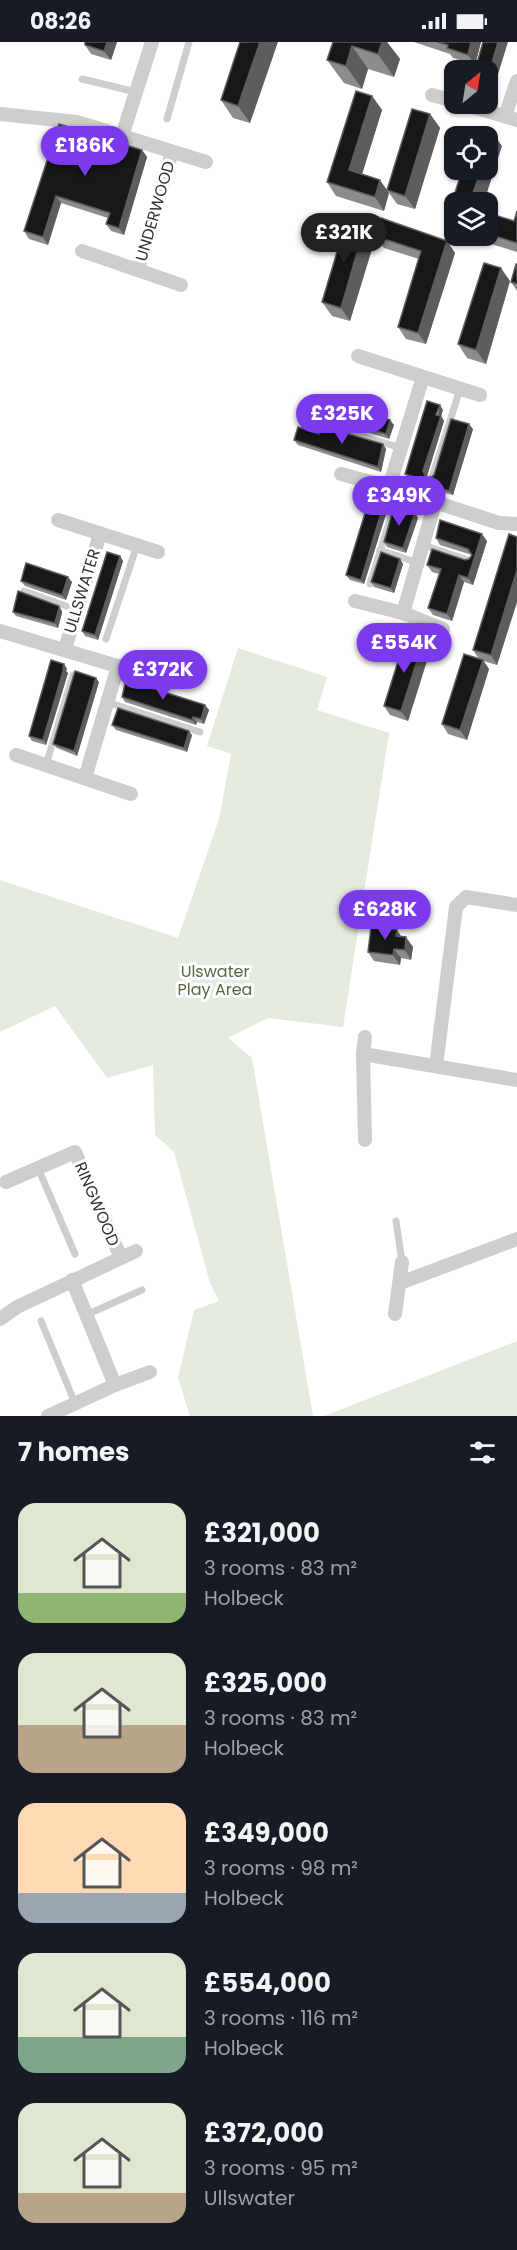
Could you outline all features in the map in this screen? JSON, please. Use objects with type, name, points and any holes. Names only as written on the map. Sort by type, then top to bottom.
[{"type":"street","points":[[122,136],[152,42]]},
{"type":"street","points":[[511,118],[517,81]]},
{"type":"street","points":[[432,95],[444,98]]},
{"type":"street","name":"UNDERWOOD","points":[[0,114],[77,123],[206,162]]},
{"type":"street","name":"UNDERWOOD","points":[[138,270],[172,152]]},
{"type":"street","name":"UNDERWOOD","points":[[82,251],[181,285]]},
{"type":"street","points":[[358,357],[480,395]]},
{"type":"street","points":[[389,487],[423,377]]},
{"type":"street","points":[[341,474],[389,487],[499,523],[517,524]]},
{"type":"street","points":[[403,613],[435,503]]},
{"type":"street","name":"ULLSWATER","points":[[58,520],[158,552]]},
{"type":"street","name":"ULLSWATER","points":[[65,649],[100,534]]},
{"type":"street","points":[[355,601],[403,613],[443,629]]},
{"type":"street","name":"ULLSWATER","points":[[0,631],[134,671]]},
{"type":"street","points":[[85,778],[118,666]]},
{"type":"street","points":[[16,755],[131,794]]},
{"type":"street","points":[[436,1066],[456,907],[466,897],[517,905]]},
{"type":"street","points":[[365,1037],[363,1054],[365,1140]]},
{"type":"street","points":[[363,1054],[517,1080]]},
{"type":"street","name":"RINGWOOD","points":[[6,1182],[75,1152],[121,1258]]},
{"type":"street","points":[[400,1283],[517,1239]]},
{"type":"street","name":"RINGWOOD","points":[[0,1318],[17,1306],[136,1251]]},
{"type":"street","points":[[395,1314],[402,1262]]},
{"type":"street","points":[[72,1280],[115,1385]]},
{"type":"street","points":[[48,1416],[115,1385],[150,1372]]},
{"type":"lane","points":[[167,119],[189,42]]},
{"type":"lane","points":[[82,79],[136,92]]},
{"type":"lane","points":[[432,478],[460,389]]},
{"type":"lane","points":[[309,420],[400,448]]},
{"type":"lane","points":[[370,584],[392,513]]},
{"type":"lane","points":[[106,639],[137,545]]},
{"type":"lane","points":[[423,545],[471,561]]},
{"type":"lane","points":[[380,550],[418,563]]},
{"type":"lane","points":[[24,591],[77,610]]},
{"type":"lane","points":[[46,765],[74,675]]},
{"type":"lane","points":[[108,702],[200,732]]},
{"type":"lane","points":[[38,1168],[75,1254]]},
{"type":"lane","points":[[396,1221],[402,1262]]},
{"type":"lane","points":[[86,1315],[142,1290]]},
{"type":"lane","points":[[42,1321],[75,1403]]},
{"type":"green space","name":"Ulswater Play Area","points":[[238,648],[327,677],[317,710],[389,733],[343,1027],[268,1018],[228,1038],[252,1058],[313,1416],[190,1416],[178,1378],[194,1310],[219,1301],[210,1283],[174,1152],[155,1135],[153,1065],[107,1078],[55,1006],[0,1032],[0,880],[178,938],[219,819],[231,754],[207,746]]},
{"type":"green space","points":[[517,1341],[517,1416],[324,1416]]},
{"type":"building","points":[[85,42],[107,42],[104,51],[85,45]]},
{"type":"building","points":[[240,42],[260,42],[238,106],[221,100]]},
{"type":"building","points":[[333,42],[382,42],[378,54],[352,46],[346,66],[327,60]]},
{"type":"building","points":[[437,42],[471,42],[468,55]]},
{"type":"building","points":[[483,42],[498,42],[493,60],[478,60]]},
{"type":"building","points":[[356,91],[372,96],[349,170],[380,180],[375,197],[327,182]]},
{"type":"building","points":[[412,109],[430,114],[405,196],[387,190]]},
{"type":"building","points":[[59,124],[142,150],[119,228],[106,224],[110,213],[56,196],[43,237],[24,231]]},
{"type":"building","points":[[459,180],[478,180],[473,192],[455,192]]},
{"type":"building","points":[[517,211],[517,243],[498,237],[498,216],[514,221]]},
{"type":"building","points":[[381,218],[444,240],[445,246],[418,333],[398,327],[421,251],[375,236]]},
{"type":"building","points":[[347,219],[365,225],[341,308],[322,302]]},
{"type":"building","points":[[484,263],[501,268],[476,350],[458,344]]},
{"type":"building","points":[[517,264],[517,284],[511,282]]},
{"type":"building","points":[[329,401],[390,420],[386,434],[325,415]]},
{"type":"building","points":[[427,401],[440,405],[436,415],[441,416],[423,471],[426,478],[434,475],[451,419],[469,424],[449,491],[437,487],[438,484],[405,474]]},
{"type":"building","points":[[321,426],[383,444],[378,467],[294,440],[298,427],[319,434]]},
{"type":"building","points":[[370,497],[386,503],[383,506],[361,580],[346,575]]},
{"type":"building","points":[[394,506],[415,513],[403,548],[384,542]]},
{"type":"building","points":[[440,520],[482,534],[468,578],[459,575],[447,614],[428,608],[441,569],[427,565],[432,549],[465,560],[472,555],[468,549],[436,538]]},
{"type":"building","points":[[509,534],[517,537],[517,570],[491,655],[473,650]]},
{"type":"building","points":[[107,552],[120,556],[95,635],[82,631]]},
{"type":"building","points":[[381,552],[400,559],[391,588],[371,582]]},
{"type":"building","points":[[26,563],[68,577],[62,595],[21,581]]},
{"type":"building","points":[[18,591],[59,606],[55,623],[13,612]]},
{"type":"building","points":[[406,636],[423,642],[401,711],[384,706]]},
{"type":"building","points":[[464,654],[483,660],[460,730],[442,724]]},
{"type":"building","points":[[51,660],[64,664],[64,668],[43,740],[29,736]]},
{"type":"building","points":[[75,671],[96,678],[74,751],[53,744]]},
{"type":"building","points":[[126,680],[205,705],[201,719],[193,717],[192,720],[122,697]]},
{"type":"building","points":[[118,708],[189,731],[184,748],[112,725]]},
{"type":"building","points":[[371,927],[397,930],[396,936],[406,937],[405,950],[394,949],[393,955],[368,952]]}]
